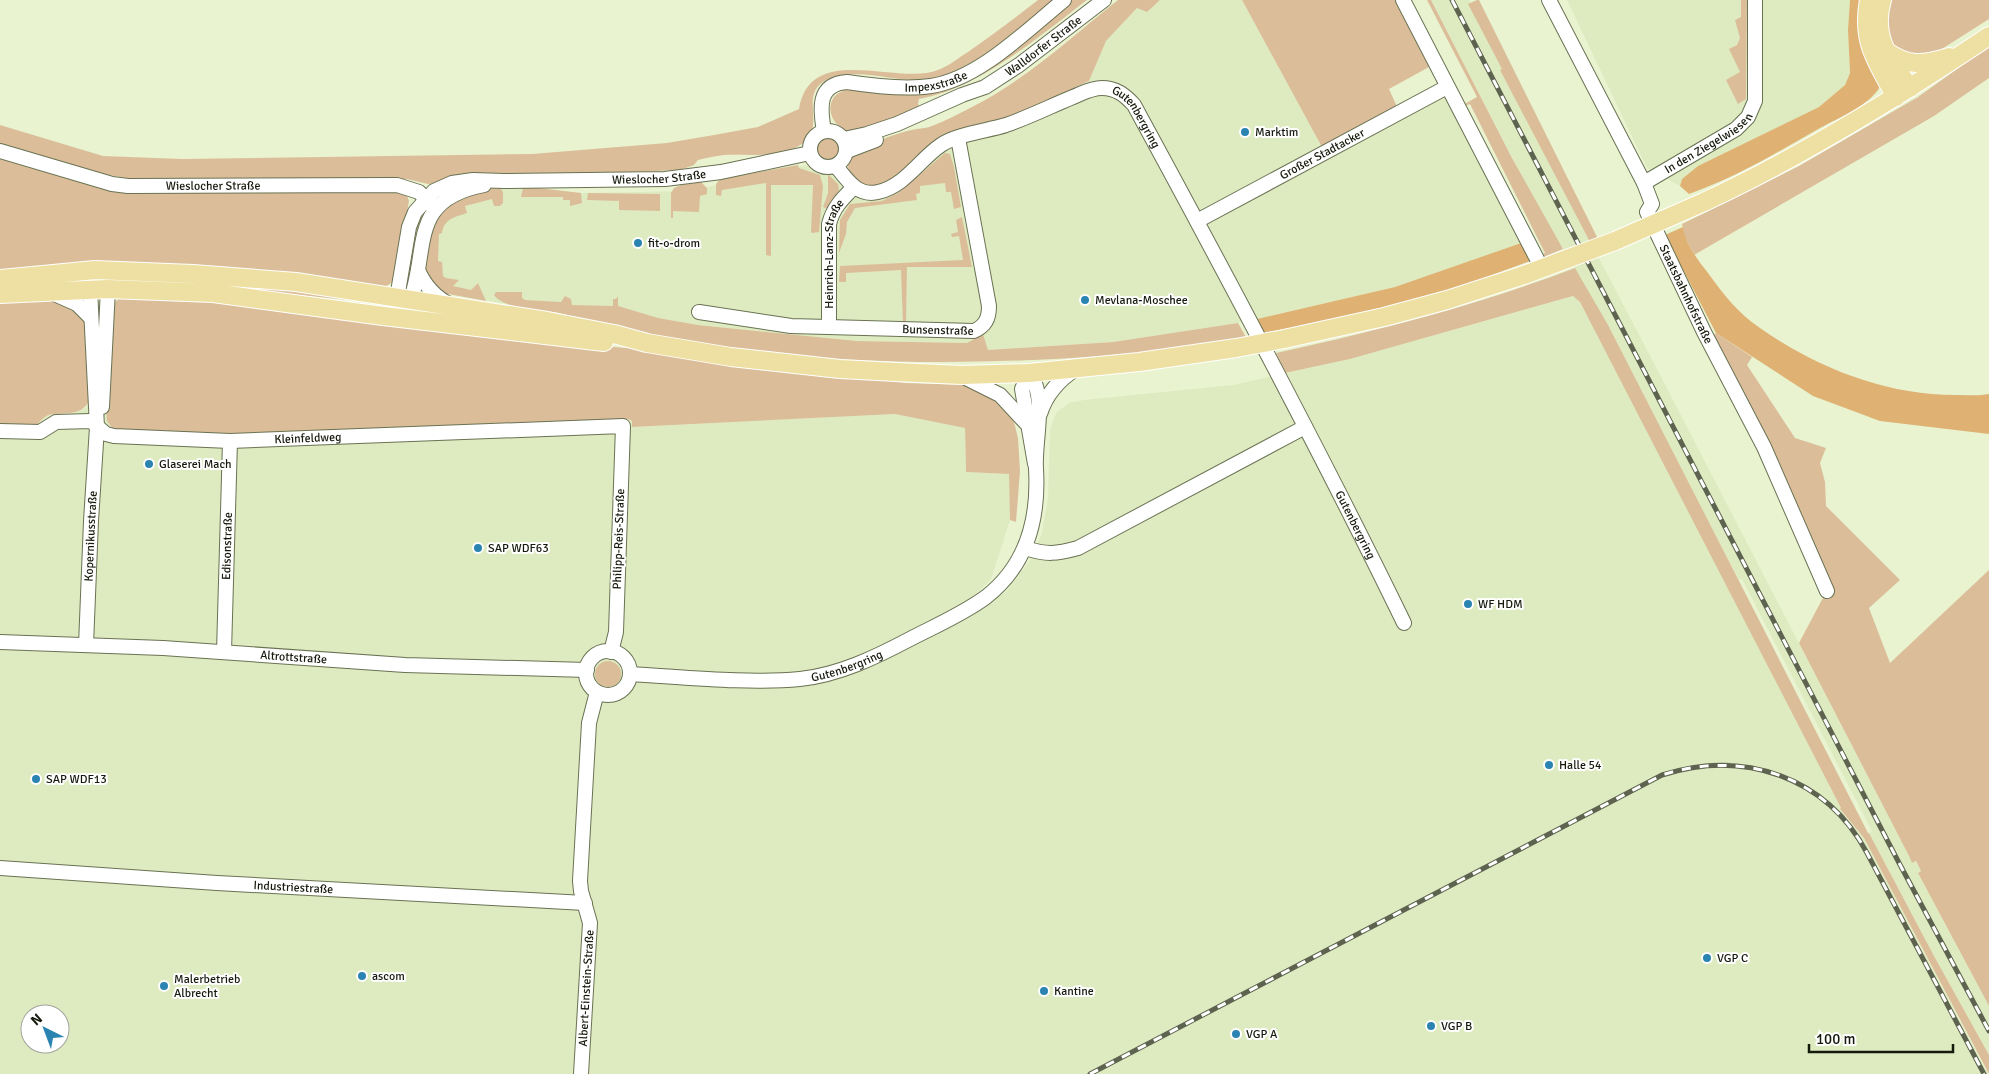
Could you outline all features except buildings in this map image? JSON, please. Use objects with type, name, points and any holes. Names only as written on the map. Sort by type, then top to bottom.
[{"type":"main road","points":[[1869,0],[1866,20],[1867,39],[1872,53],[1903,92]]},
{"type":"main road","points":[[1882,0],[1878,15],[1878,29],[1903,92]]},
{"type":"main road","points":[[0,279],[98,270],[193,274],[296,282],[364,291],[456,308],[580,327],[647,343],[731,357],[840,369],[962,375],[1029,373],[1139,362],[1284,339],[1393,314],[1447,300],[1524,275],[1615,241],[1704,202],[1793,156],[1903,92],[1989,36]]},
{"type":"main road","points":[[1886,51],[1895,58],[1920,64],[1963,53]]},
{"type":"main road","points":[[0,294],[44,290],[90,289],[213,293],[582,340],[647,343]]},
{"type":"street","name":"Impexstraße","points":[[824,131],[823,94],[831,87],[847,82],[910,88],[945,83],[976,68],[1000,52],[1064,0]]},
{"type":"street","name":"Walldorfer Straße","points":[[846,145],[962,95],[982,89],[1019,65],[1104,0]]},
{"type":"street","points":[[1403,0],[1537,259]]},
{"type":"street","name":"Staatsbahnhofstraße","points":[[1549,0],[1644,182],[1652,204],[1647,212],[1704,332],[1764,447],[1827,591]]},
{"type":"street","name":"In den Ziegelwiesen","points":[[1644,182],[1736,129],[1748,117],[1755,101],[1756,0]]},
{"type":"street","name":"Großer Stadtacker","points":[[1197,221],[1447,87]]},
{"type":"street","name":"Gutenbergring","points":[[854,188],[868,193],[886,189],[905,178],[942,144],[1022,120],[1091,90],[1107,88],[1115,90],[1128,99],[1134,105],[1197,221],[1367,546],[1404,623]]},
{"type":"street","points":[[824,131],[838,133],[846,145],[841,163],[830,168],[820,166],[815,162],[810,153],[812,141],[824,131]]},
{"type":"street","name":"Bunsenstraße","points":[[699,312],[791,326],[974,332],[985,323],[989,316],[989,306],[958,138]]},
{"type":"street","name":"Wieslocher Straße","points":[[0,151],[112,184],[128,186],[397,185],[419,192],[430,204]]},
{"type":"street","name":"Wieslocher Straße","points":[[404,299],[418,270],[434,191],[452,183],[473,180],[665,179],[721,172],[810,153]]},
{"type":"street","points":[[836,166],[854,188]]},
{"type":"street","name":"Heinrich-Lanz-Straße","points":[[829,327],[829,224],[831,214],[837,204],[854,188]]},
{"type":"street","name":"Wieslocher Straße","points":[[400,318],[404,299],[409,227],[415,212],[430,204]]},
{"type":"street","name":"Kopernikusstraße","points":[[97,427],[104,390],[104,346],[108,289],[98,270]]},
{"type":"street","name":"Kopernikusstraße","points":[[86,645],[97,427],[90,289],[98,270]]},
{"type":"street","points":[[418,270],[430,289],[443,302],[456,308]]},
{"type":"street","points":[[44,290],[77,304],[91,318]]},
{"type":"street","points":[[962,375],[1000,395],[1033,422],[1051,391],[1066,375],[1077,368]]},
{"type":"street","name":"Gutenbergring","points":[[630,674],[744,680],[801,679],[850,667],[883,653],[986,597],[1009,574],[1025,548],[1031,531],[1034,509],[1035,464],[1033,422],[1038,388],[1029,373]]},
{"type":"street","name":"Kleinfeldweg","points":[[0,431],[40,432],[56,422],[91,421],[106,434],[114,436],[230,440],[623,426]]},
{"type":"street","name":"Philipp-Reis-Straße","points":[[611,652],[616,632],[623,426]]},
{"type":"street","points":[[1025,548],[1042,553],[1055,554],[1078,548],[1305,427]]},
{"type":"street","name":"Edisonstraße","points":[[224,652],[230,440]]},
{"type":"street","name":"Altrottstraße","points":[[0,642],[224,652],[405,665],[587,670]]},
{"type":"street","points":[[603,652],[611,652],[618,654],[627,662],[630,674],[624,688],[618,693],[604,695],[597,692],[589,682],[587,670],[595,656],[603,652]]},
{"type":"street","points":[[585,903],[580,881],[589,723],[597,692]]},
{"type":"street","name":"Industriestraße","points":[[0,868],[585,903]]},
{"type":"street","name":"Albert-Einstein-Straße","points":[[581,1074],[590,923],[585,903]]},
{"type":"shaded area","points":[[1038,0],[1055,0],[993,49],[957,70],[940,77],[911,80],[852,74],[829,79],[819,85],[813,101],[813,128],[809,137],[793,149],[774,154],[714,156],[698,160],[694,165],[680,170],[428,184],[407,179],[138,180],[97,173],[0,145],[0,125],[103,156],[182,159],[532,154],[667,143],[758,127],[799,109],[806,88],[820,76],[837,71],[921,73],[938,70],[968,52]]},
{"type":"shaded area","points":[[1067,0],[1087,0],[1029,44],[986,73],[941,94],[919,99],[918,104],[921,110],[850,133],[840,127],[833,119],[830,108],[831,103],[840,92],[852,87],[934,91]]},
{"type":"shaded area","points":[[1118,0],[1160,0],[1147,12],[1137,8],[1106,41],[1089,81],[1020,113],[986,124],[884,184],[873,186],[865,184],[855,178],[850,171],[848,163],[851,156],[864,147],[910,130],[937,124],[1010,85],[1047,58]]},
{"type":"shaded area","points":[[1160,0],[1242,0],[1323,149],[1430,92],[1449,97],[1524,242],[1395,287],[1238,323],[1113,342],[988,350],[983,334],[967,343],[858,341],[698,325],[657,318],[507,304],[443,293],[429,226],[494,188],[529,187],[581,193],[691,191],[807,165],[834,175],[844,186],[986,124],[1020,113],[1089,81],[1106,41],[1137,8],[1147,12]]},
{"type":"shaded area","points":[[1242,0],[1395,0],[1429,67],[1389,89],[1398,109],[1323,149]]},
{"type":"shaded area","points":[[1427,0],[1431,0],[1512,158],[1563,249],[1539,259],[1545,253],[1470,104],[1461,106],[1477,97]]},
{"type":"shaded area","points":[[1431,0],[1469,0],[1471,3],[1469,4],[1503,69],[1501,71],[1909,856],[1915,861],[1921,871],[1918,873],[1989,1006],[1989,1055],[1869,833],[1872,831],[1742,579],[1739,580],[1584,284],[1534,200]]},
{"type":"shaded area","points":[[1479,0],[1598,239],[1590,242],[1500,70],[1502,69],[1468,4]]},
{"type":"shaded area","points":[[1567,0],[1850,0],[1848,30],[1850,73],[1845,85],[1819,107],[1698,166],[1682,179],[1680,186],[1647,168]]},
{"type":"shaded area","points":[[1741,0],[1747,0],[1746,99],[1738,104],[1726,80],[1740,72],[1729,49],[1737,45],[1740,38],[1735,20],[1741,17]]},
{"type":"shaded area","points":[[1850,0],[1864,0],[1862,24],[1864,52],[1869,67],[1880,87],[1875,94],[1853,110],[1756,164],[1689,194],[1680,186],[1682,179],[1698,166],[1819,107],[1845,85],[1850,73],[1848,30]]},
{"type":"shaded area","points":[[1889,0],[1989,0],[1989,19],[1934,54],[1912,57],[1893,46],[1886,36]]},
{"type":"shaded area","points":[[1989,46],[1989,78],[1934,116],[1694,255],[1685,237],[1682,224],[1799,166],[1918,97]]},
{"type":"shaded area","points":[[828,138],[836,141],[839,149],[836,157],[828,160],[820,157],[817,149],[820,141]]},
{"type":"shaded area","points":[[945,153],[950,154],[954,167],[961,207],[954,209],[951,192],[946,192],[945,183],[920,186],[920,193],[916,194],[917,200],[855,208],[847,222],[846,234],[839,253],[840,220],[850,204],[882,201],[898,193]]},
{"type":"shaded area","points":[[0,156],[96,184],[361,188],[403,192],[409,201],[394,281],[385,287],[348,281],[240,270],[0,272]]},
{"type":"shaded area","points":[[798,165],[799,168],[820,175],[823,186],[819,232],[811,232],[813,185],[771,185],[771,256],[766,255],[766,183],[722,190],[721,196],[716,195],[716,184],[720,179]]},
{"type":"shaded area","points":[[828,174],[838,184],[839,190],[828,209],[823,207],[828,193]]},
{"type":"shaded area","points":[[701,182],[707,188],[707,194],[700,196],[699,212],[673,211],[673,218],[671,218],[671,193],[674,188],[683,184]]},
{"type":"shaded area","points":[[529,187],[581,193],[582,203],[570,206],[570,200],[563,200],[563,197],[521,197],[523,188]]},
{"type":"shaded area","points":[[482,189],[501,189],[503,192],[503,203],[500,206],[494,206],[492,199],[465,206],[467,213],[454,217],[445,225],[442,233],[439,234],[438,261],[442,262],[443,276],[459,280],[453,286],[471,290],[478,283],[486,301],[443,293],[434,286],[424,268],[425,248],[439,208]]},
{"type":"shaded area","points":[[588,193],[660,194],[660,211],[619,210],[619,201],[587,200]]},
{"type":"shaded area","points":[[418,215],[422,215],[417,233],[411,276],[405,290]]},
{"type":"shaded area","points":[[962,217],[972,267],[907,267],[906,324],[903,324],[901,270],[846,273],[846,282],[839,282],[840,266],[963,260],[959,236],[952,237],[951,234],[958,232],[956,220]]},
{"type":"shaded area","points":[[1683,227],[1692,252],[1738,310],[1760,328],[1829,367],[1880,385],[1932,394],[1989,394],[1989,434],[1880,421],[1813,396],[1716,333],[1665,235]]},
{"type":"shaded area","points":[[1524,242],[1533,260],[1446,292],[1375,312],[1264,333],[1257,319],[1395,287]]},
{"type":"shaded area","points":[[128,263],[128,297],[236,435],[628,419],[632,421],[632,427],[895,414],[965,428],[966,472],[1010,474],[1010,520],[991,579],[942,629],[1006,592],[1029,562],[1042,533],[1048,498],[1050,431],[1057,412],[1069,403],[1233,385],[1350,359],[1574,296],[1580,302],[1625,387],[1841,808],[1840,810],[1864,838],[1988,1074],[0,1074],[0,424],[35,426],[46,415],[69,414],[85,408],[89,403],[59,265]]},
{"type":"shaded area","points":[[1575,268],[1608,325],[1868,833],[1989,1055],[1989,1074],[1864,838],[1840,809],[1580,302],[1573,296],[1350,359],[1285,373],[1276,353],[1352,336],[1427,316],[1502,294]]},
{"type":"shaded area","points":[[122,280],[262,288],[378,301],[379,303],[267,292],[123,284]]},
{"type":"shaded area","points":[[496,292],[522,292],[522,298],[525,300],[561,302],[565,296],[571,299],[572,305],[613,306],[613,299],[616,299],[618,296],[618,306],[658,318],[698,325],[857,341],[967,343],[983,334],[988,350],[1113,342],[1238,323],[1246,337],[1167,350],[1060,359],[973,362],[853,360],[794,356],[676,340],[617,328],[559,313],[506,304],[494,295]]},
{"type":"shaded area","points":[[184,296],[906,383],[968,385],[993,396],[1009,412],[1014,422],[1018,438],[1020,471],[1016,522],[1010,520],[1009,474],[966,472],[965,428],[895,414],[632,427],[632,421],[628,419],[236,435],[128,432],[113,429],[107,421],[106,408],[113,304],[120,298]]},
{"type":"shaded area","points":[[47,300],[66,303],[87,322],[91,397],[84,408],[79,411],[48,415],[36,426],[0,424],[0,303]]},
{"type":"shaded area","points":[[1716,333],[1752,357],[1747,365],[1795,438],[1826,448],[1820,463],[1825,482],[1826,506],[1900,580],[1869,608],[1890,663],[1989,570],[1989,1006],[1918,873],[1921,871],[1916,861],[1912,863],[1799,643],[1825,594],[1711,337]]},
{"type":"shaded area","points":[[608,661],[617,665],[621,674],[617,683],[608,687],[599,683],[595,674],[599,665]]},
{"type":"railway","points":[[1452,0],[1898,861],[1989,1031]]},
{"type":"railway","points":[[1090,1074],[1662,775],[1692,768],[1722,765],[1752,768],[1780,775],[1805,788],[1829,805],[1850,826],[1867,853],[1984,1074]]},
{"type":"place","name":"Marktim","points":[[1245,132]]},
{"type":"place","name":"fit-o-drom","points":[[638,243]]},
{"type":"place","name":"Mevlana-Moschee","points":[[1085,300]]},
{"type":"place","name":"Glaserei Mach","points":[[149,464]]},
{"type":"place","name":"SAP WDF63","points":[[478,548]]},
{"type":"place","name":"WF HDM","points":[[1468,604]]},
{"type":"place","name":"Halle 54","points":[[1549,765]]},
{"type":"place","name":"SAP WDF13","points":[[36,779]]},
{"type":"place","name":"VGP C","points":[[1707,958]]},
{"type":"place","name":"ascom","points":[[362,976]]},
{"type":"place","name":"Malerbetrieb Albrecht","points":[[164,986]]},
{"type":"place","name":"Kantine","points":[[1044,991]]},
{"type":"place","name":"VGP B","points":[[1431,1026]]},
{"type":"place","name":"VGP A","points":[[1236,1034]]}]
